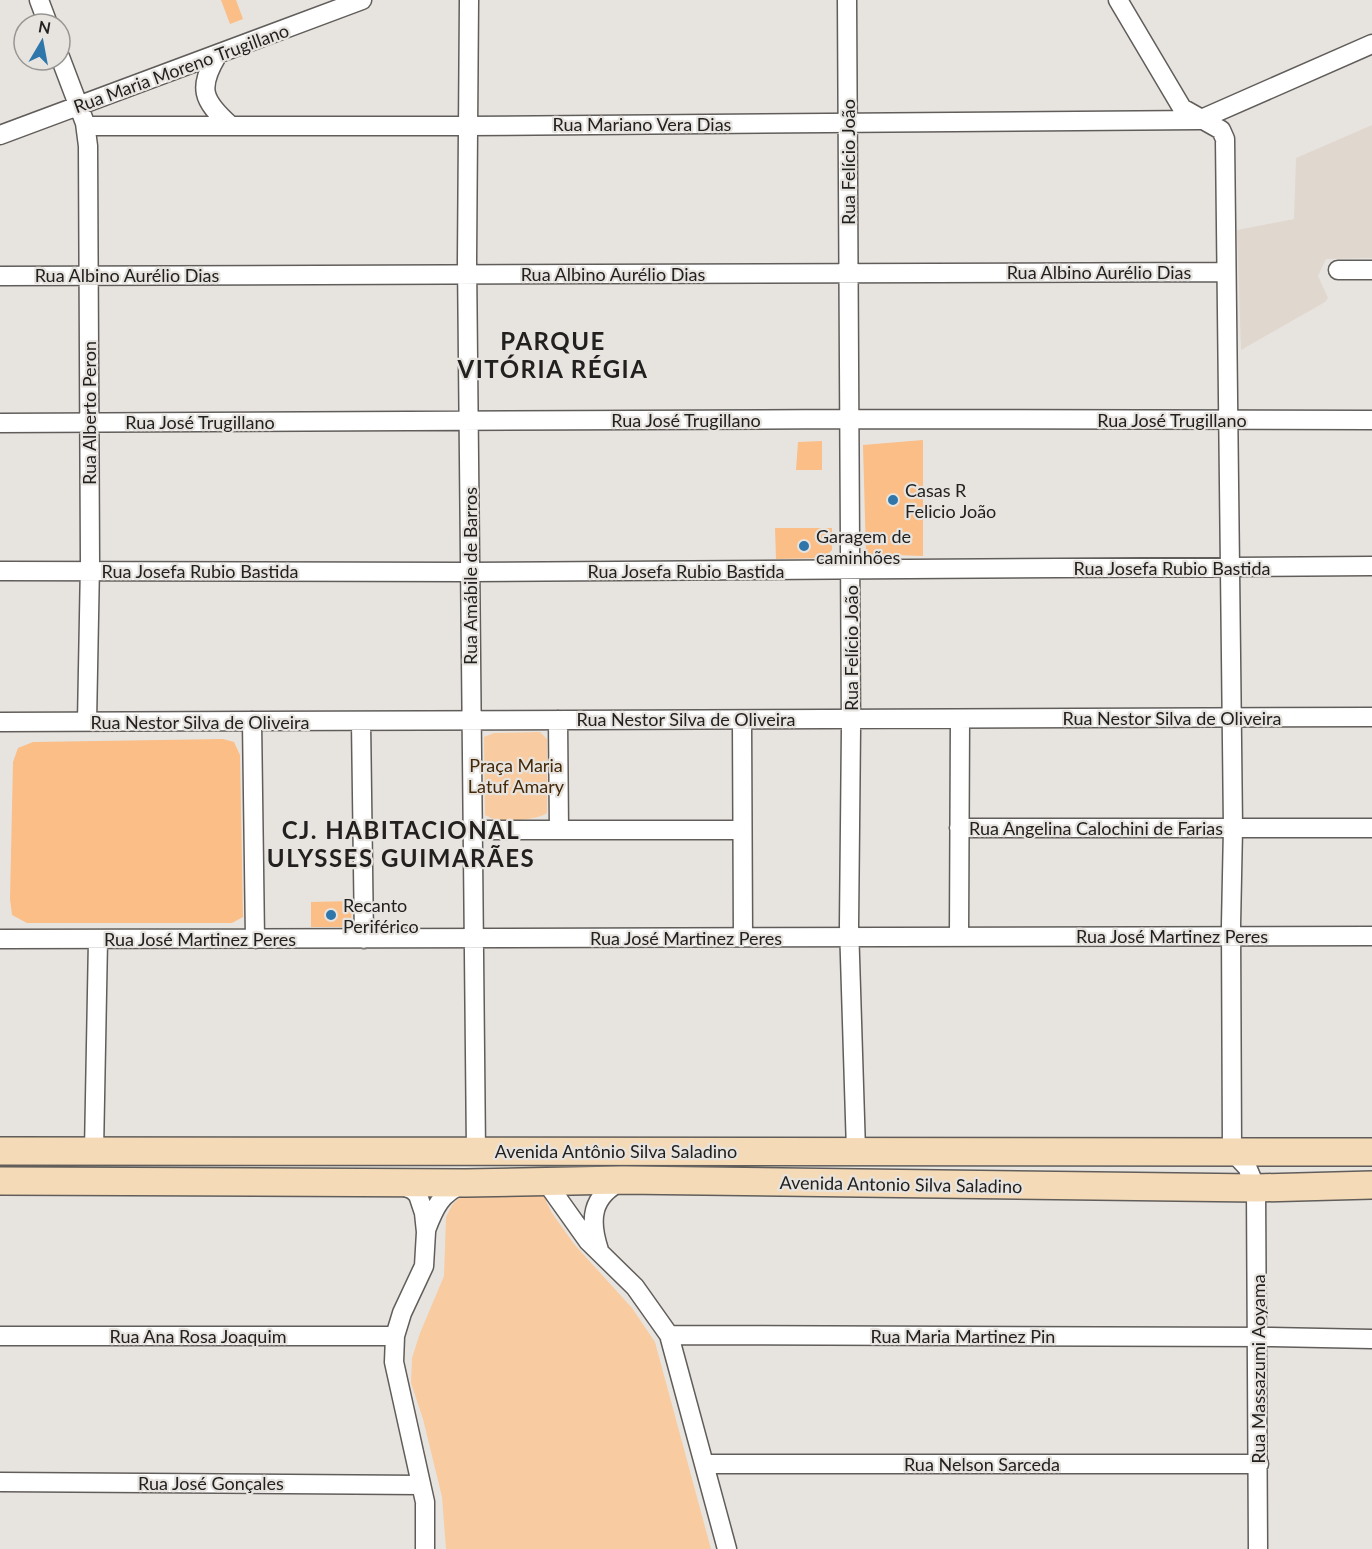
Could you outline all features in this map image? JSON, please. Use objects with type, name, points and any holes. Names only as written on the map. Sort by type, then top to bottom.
[{"type":"main road","name":"Avenida Antônio Silva Saladino","points":[[0,1151],[1232,1151]]},
{"type":"main road","points":[[696,1181],[830,1171],[848,1162],[856,1151]]},
{"type":"main road","points":[[1232,1151],[1372,1152]]},
{"type":"main road","name":"Avenida Antonio Silva Saladino","points":[[546,1182],[623,1180],[1257,1188],[1372,1185]]},
{"type":"main road","name":"Avenida Antônio Silva Saladino","points":[[0,1181],[546,1182]]},
{"type":"street","name":"Rua Maria Moreno Trugillano","points":[[0,135],[217,56],[362,0]]},
{"type":"street","name":"Rua Amábile de Barros","points":[[469,0],[467,275],[472,938],[476,1152]]},
{"type":"street","name":"Rua Felício João","points":[[847,0],[850,937],[856,1151]]},
{"type":"street","points":[[1118,0],[1182,108],[1199,120],[1221,130],[1225,139],[1229,420],[1228,567],[1233,828],[1232,1151],[1247,1167],[1257,1188]]},
{"type":"street","points":[[1199,120],[1372,44]]},
{"type":"street","points":[[217,56],[206,75],[206,95],[217,114],[230,125]]},
{"type":"street","name":"Rua Alberto Peron","points":[[66,72],[86,126],[88,146],[90,571],[87,722]]},
{"type":"street","name":"Rua Mariano Vera Dias","points":[[86,126],[467,126],[1199,120]]},
{"type":"street","points":[[1338,270],[1372,270]]},
{"type":"street","name":"Rua Albino Aurélio Dias","points":[[0,276],[1226,272]]},
{"type":"street","name":"Rua José Trugillano","points":[[0,423],[848,419],[1372,420]]},
{"type":"street","name":"Rua Josefa Rubio Bastida","points":[[0,571],[850,571],[1372,566]]},
{"type":"street","name":"Rua Nestor Silva de Oliveira","points":[[0,722],[1372,717]]},
{"type":"street","points":[[959,937],[960,719]]},
{"type":"street","points":[[558,720],[559,830]]},
{"type":"street","points":[[742,720],[743,937]]},
{"type":"street","points":[[252,721],[255,939]]},
{"type":"street","points":[[362,721],[364,939]]},
{"type":"street","name":"Rua Angelina Calochini de Farias","points":[[959,828],[1372,828]]},
{"type":"street","points":[[472,830],[742,831]]},
{"type":"street","name":"Rua José Martinez Peres","points":[[0,939],[1372,936]]},
{"type":"street","points":[[94,1151],[98,940]]},
{"type":"street","points":[[600,1252],[592,1224],[595,1210],[599,1198],[611,1186],[623,1180]]},
{"type":"street","points":[[546,1182],[569,1218],[588,1241],[635,1287],[669,1335],[727,1549]]},
{"type":"street","points":[[395,1183],[413,1190],[418,1195],[424,1213],[426,1232],[424,1266],[402,1313],[395,1336],[394,1362],[425,1502],[425,1549]]},
{"type":"street","points":[[426,1232],[438,1203],[455,1187],[466,1183]]},
{"type":"street","name":"Rua Massazumi Aoyama","points":[[1257,1188],[1258,1549]]},
{"type":"street","name":"Rua Maria Martinez Pin","points":[[669,1335],[1372,1339]]},
{"type":"street","name":"Rua Ana Rosa Joaquim","points":[[0,1336],[395,1336]]},
{"type":"street","name":"Rua Nelson Sarceda","points":[[705,1464],[1259,1464]]},
{"type":"street","name":"Rua José Gonçales","points":[[0,1482],[421,1485]]},
{"type":"shaded area","points":[[1372,125],[1372,258],[1326,259],[1318,276],[1328,298],[1325,302],[1241,350],[1237,230],[1294,219],[1296,158]]},
{"type":"green space","name":"Praça Maria Latuf Amary","points":[[540,732],[547,739],[547,813],[529,819],[514,820],[499,820],[485,815],[484,737],[494,733]]},
{"type":"green space","points":[[546,1194],[546,1201],[552,1213],[574,1244],[632,1308],[655,1342],[711,1549],[446,1549],[442,1497],[423,1419],[411,1383],[412,1358],[444,1276],[446,1217],[452,1205],[462,1195]]},
{"type":"building","points":[[221,0],[236,0],[243,19],[230,24]]},
{"type":"building","name":"Casas R Felicio João","points":[[923,440],[923,556],[866,554],[863,445]]},
{"type":"building","points":[[822,441],[822,470],[796,470],[798,442]]},
{"type":"building","name":"Garagem de caminhões","points":[[775,528],[832,528],[832,550],[824,558],[776,559]]},
{"type":"building","points":[[223,739],[234,742],[240,755],[243,917],[232,923],[27,923],[12,915],[10,899],[13,762],[18,748],[33,742]]},
{"type":"building","name":"Recanto Periférico","points":[[352,901],[351,927],[311,927],[311,902]]},
{"type":"place","name":"Casas R Felicio João","points":[[893,500]]},
{"type":"place","name":"Garagem de caminhões","points":[[804,546]]},
{"type":"place","name":"Recanto Periférico","points":[[331,915]]},
{"type":"district","name":"PARQUE VITÓRIA RÉGIA","points":[[553,354]]},
{"type":"district","name":"CJ. HABITACIONAL ULYSSES GUIMARÃES","points":[[401,843]]}]
